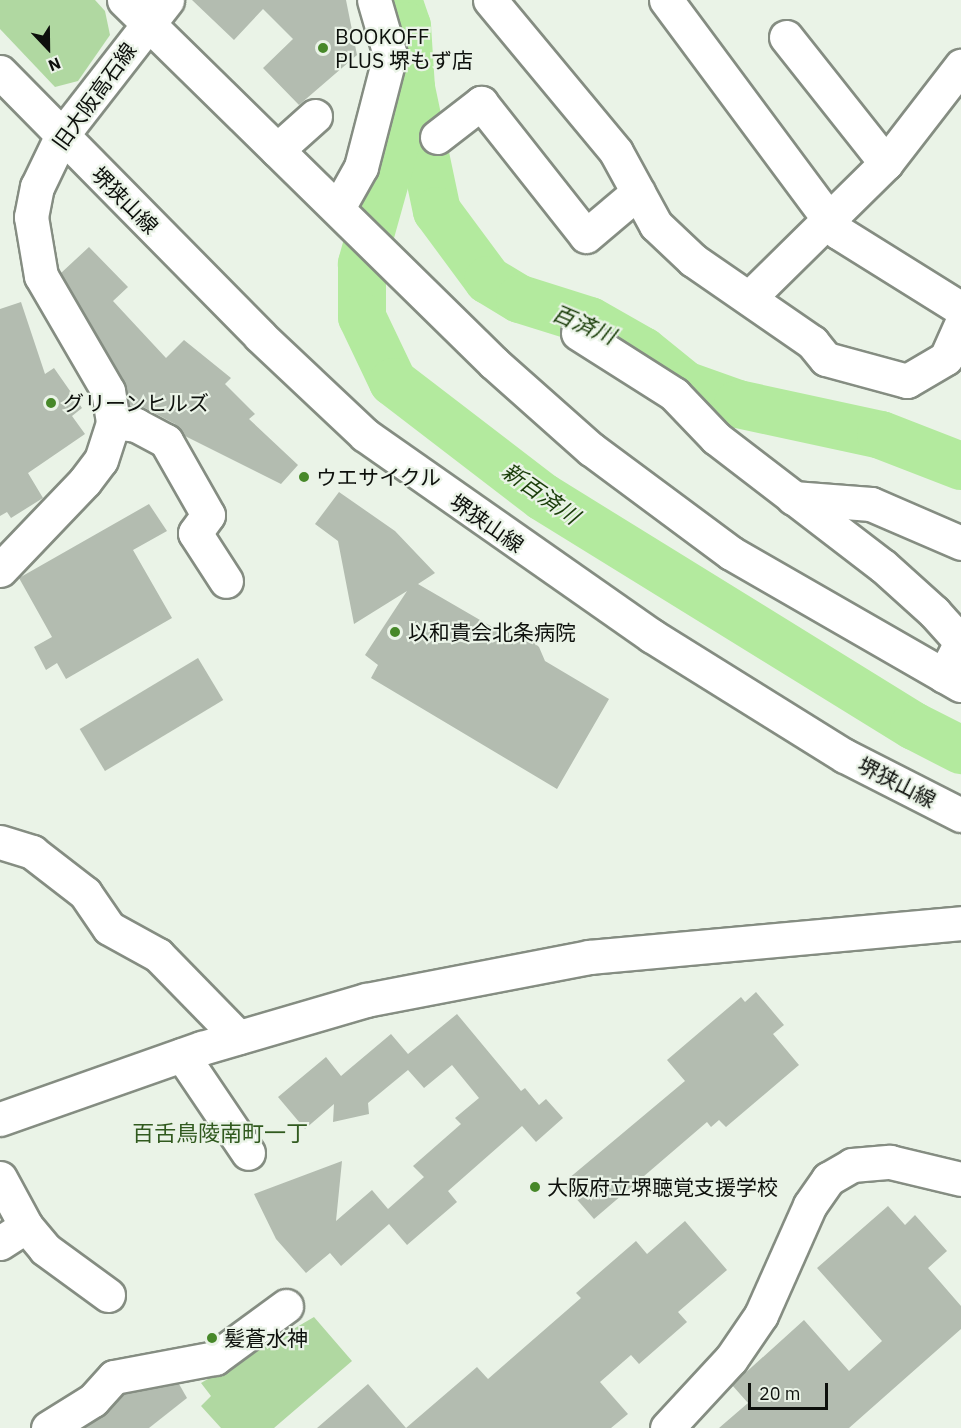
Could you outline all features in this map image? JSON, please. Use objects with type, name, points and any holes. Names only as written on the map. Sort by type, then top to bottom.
[{"type":"street","points":[[124,0],[146,25],[345,214],[389,260],[591,449],[686,522],[866,634],[953,680],[961,642],[883,566],[716,438],[674,394],[578,333]]},
{"type":"street","name":"旧大阪高石線","points":[[0,570],[85,481],[101,460],[113,422],[108,391],[58,312],[35,257],[31,217],[37,187],[62,135],[167,0]]},
{"type":"street","points":[[345,214],[361,167],[390,55],[375,0]]},
{"type":"street","points":[[490,0],[616,152],[656,225],[693,260],[812,342],[826,359],[907,381],[946,358],[961,324]]},
{"type":"street","points":[[666,0],[838,232],[961,309]]},
{"type":"street","points":[[786,37],[886,163]]},
{"type":"street","points":[[748,298],[830,222],[886,163],[961,66]]},
{"type":"street","name":"堺狭山線","points":[[0,72],[260,336],[365,435],[652,636],[845,756],[961,814]]},
{"type":"street","points":[[437,137],[482,103],[586,236],[638,192]]},
{"type":"street","points":[[277,150],[315,116]]},
{"type":"street","points":[[113,422],[136,425],[166,441],[208,515],[195,533],[226,581]]},
{"type":"street","points":[[793,498],[871,504],[961,543]]},
{"type":"street","points":[[0,842],[32,852],[85,893],[109,928],[159,954],[238,1037]]},
{"type":"street","points":[[0,1119],[182,1055],[366,1000],[589,957],[961,923]]},
{"type":"street","points":[[182,1055],[248,1153]]},
{"type":"street","points":[[667,1428],[731,1359],[760,1315],[810,1205],[828,1179],[852,1165],[890,1162],[961,1179]]},
{"type":"street","points":[[0,1178],[13,1234],[45,1249],[108,1295]]},
{"type":"street","points":[[48,1428],[93,1400],[114,1377],[215,1358],[286,1306]]},
{"type":"green space","points":[[0,0],[95,0],[105,11],[110,35],[78,81],[55,87],[0,29]]},
{"type":"green space","points":[[314,1317],[352,1361],[274,1428],[221,1428],[201,1406],[211,1396],[201,1383]]},
{"type":"building","points":[[192,0],[346,0],[357,55],[299,105],[263,68],[293,39],[263,9],[234,40]]},
{"type":"building","points":[[89,247],[128,287],[113,301],[166,358],[184,340],[231,378],[225,384],[255,414],[249,419],[298,465],[281,484],[185,436],[175,424],[145,408],[129,405],[124,382],[61,273]]},
{"type":"building","points":[[21,302],[45,374],[54,368],[82,408],[72,416],[85,434],[28,473],[43,498],[11,518],[7,512],[0,516],[0,309]]},
{"type":"building","points":[[339,492],[395,531],[435,573],[418,584],[499,631],[518,628],[539,647],[545,661],[609,699],[557,789],[371,678],[378,665],[365,655],[407,591],[354,624],[338,541],[315,524]]},
{"type":"building","points":[[149,504],[167,531],[133,550],[172,618],[66,679],[57,663],[46,670],[34,647],[52,637],[19,578]]},
{"type":"building","points":[[198,658],[223,700],[105,771],[80,729]]},
{"type":"building","points":[[756,992],[784,1025],[773,1034],[799,1065],[726,1127],[719,1120],[711,1127],[707,1122],[594,1219],[566,1187],[572,1183],[568,1179],[685,1081],[667,1060],[741,997],[745,1002]]},
{"type":"building","points":[[457,1014],[521,1091],[525,1088],[539,1105],[546,1099],[563,1118],[536,1142],[522,1126],[448,1191],[457,1202],[407,1245],[389,1224],[341,1266],[330,1253],[306,1273],[276,1239],[254,1194],[342,1161],[336,1221],[372,1190],[388,1209],[424,1177],[413,1166],[461,1124],[455,1118],[479,1098],[452,1065],[424,1088],[408,1070],[368,1103],[369,1114],[333,1122],[334,1104],[305,1129],[278,1097],[326,1057],[341,1076],[391,1034],[408,1054]]},
{"type":"building","points":[[888,1206],[905,1225],[915,1215],[947,1251],[928,1268],[961,1306],[961,1329],[849,1428],[719,1428],[748,1403],[732,1385],[804,1320],[849,1371],[882,1341],[817,1268]]},
{"type":"building","points":[[685,1221],[727,1270],[678,1312],[687,1322],[639,1364],[631,1355],[600,1382],[628,1414],[611,1428],[406,1428],[477,1367],[488,1379],[581,1298],[576,1293],[636,1241],[647,1254]]},
{"type":"building","points":[[179,1384],[187,1398],[149,1428],[83,1428],[124,1394]]},
{"type":"building","points":[[368,1384],[406,1428],[317,1428]]},
{"type":"waterway","name":"百済川","points":[[398,0],[407,26],[411,88],[437,211],[488,280],[520,299],[590,321],[643,351],[685,385],[738,404],[881,435],[961,466]]},
{"type":"waterway","name":"新百済川","points":[[411,88],[362,264],[362,317],[393,382],[543,497],[914,726],[961,750]]},
{"type":"place","name":"BOOKOFF PLUS 堺もず店","points":[[323,48]]},
{"type":"place","name":"グリーンヒルズ","points":[[51,403]]},
{"type":"place","name":"ウエサイクル","points":[[304,477]]},
{"type":"place","name":"以和貴会北条病院","points":[[395,632]]},
{"type":"place","name":"大阪府立堺聴覚支援学校","points":[[535,1187]]},
{"type":"place","name":"髪蒼水神","points":[[212,1338]]},
{"type":"district","name":"百舌鳥陵南町一丁","points":[[220,1133]]}]
